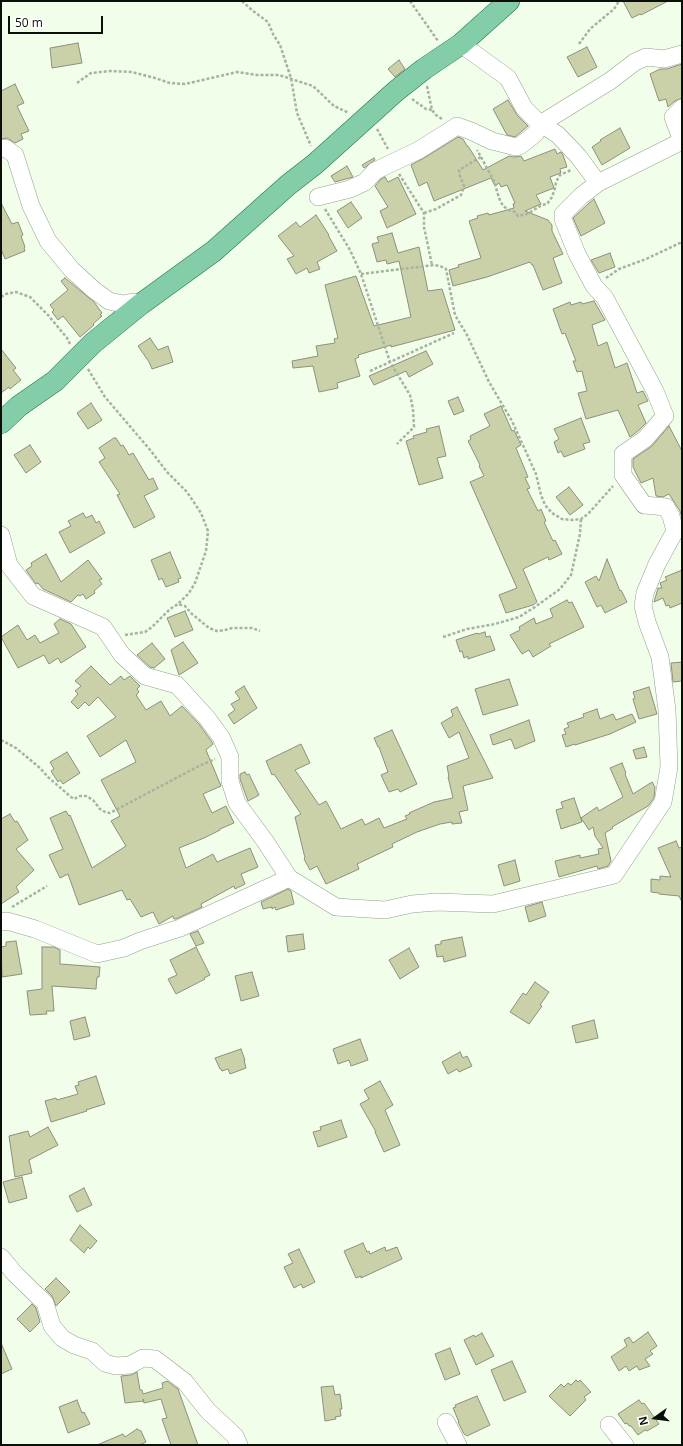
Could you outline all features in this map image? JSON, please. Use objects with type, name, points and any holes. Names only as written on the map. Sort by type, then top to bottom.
[{"type":"main road","points":[[1,423],[20,406],[55,381],[93,343],[142,304],[214,251],[288,184],[315,164],[396,91],[454,48],[510,1]]},
{"type":"street","points":[[454,48],[508,78],[524,108],[541,124],[558,135],[578,156],[598,183]]},
{"type":"street","points":[[318,197],[350,189],[365,182],[374,171],[419,150],[461,127],[492,141],[516,146],[522,144],[535,134],[541,124],[610,81],[635,62],[646,57],[664,59],[682,54]]},
{"type":"street","points":[[1,535],[9,565],[34,596],[103,627],[122,655],[145,676],[176,685],[207,718],[218,733],[229,754],[230,781],[237,803],[265,841],[288,878],[336,906],[385,910],[412,904],[437,902],[493,904],[614,874],[663,802],[669,767],[666,710],[660,657],[647,622],[643,606],[645,593],[657,564],[675,531],[671,516],[666,507],[644,505],[623,476],[623,454],[645,439],[665,416],[655,391],[605,298],[594,286],[577,254],[563,219],[563,214],[581,196],[598,183],[682,141],[673,117],[682,108]]},
{"type":"street","points":[[1,149],[5,148],[15,155],[31,206],[48,241],[72,270],[94,290],[109,301],[123,304],[133,302],[142,304]]},
{"type":"street","points":[[4,916],[7,921],[35,929],[97,954],[124,948],[140,941],[180,928],[288,878]]},
{"type":"street","points":[[1,1258],[45,1303],[52,1326],[62,1338],[74,1345],[92,1351],[105,1363],[116,1366],[130,1365],[143,1358],[155,1359],[185,1382],[208,1411],[235,1436],[239,1445]]},
{"type":"street","points":[[446,1422],[458,1445]]},
{"type":"street","points":[[609,1425],[625,1445]]},
{"type":"path","points":[[242,1],[268,22],[272,34],[284,54],[291,78],[297,113],[312,148],[315,164]]},
{"type":"path","points":[[410,1],[419,16],[454,48]]},
{"type":"path","points":[[579,44],[590,29],[614,8],[619,1]]},
{"type":"path","points":[[424,69],[432,110],[441,119],[461,127],[481,157],[494,181],[503,206],[515,212],[518,216],[527,214],[542,205],[547,204],[552,197],[556,182],[560,175],[569,170],[577,170]]},
{"type":"path","points":[[77,83],[91,73],[110,71],[132,72],[170,83],[185,84],[236,72],[257,75],[279,75],[313,86],[334,106],[367,118],[382,138],[392,162],[424,213],[424,227],[432,265]]},
{"type":"path","points":[[396,91],[402,92],[426,109],[432,110]]},
{"type":"path","points":[[424,213],[436,209],[461,194],[464,186],[459,170],[481,157]]},
{"type":"path","points":[[318,197],[350,250],[361,274],[390,362],[410,395],[413,409],[414,427],[397,444]]},
{"type":"path","points":[[594,286],[619,269],[682,242]]},
{"type":"path","points":[[361,274],[432,265],[440,266],[446,269],[456,315],[489,382],[512,421],[536,474],[545,505],[552,513],[562,519],[580,519],[588,514],[623,476]]},
{"type":"path","points":[[1,297],[6,294],[16,292],[30,297],[48,314],[67,338],[77,358],[91,372],[105,397],[167,472],[187,492],[200,513],[208,531],[206,551],[195,583],[189,593],[178,604],[170,609],[152,628],[145,632],[123,636],[103,627]]},
{"type":"path","points":[[370,371],[454,334]]},
{"type":"path","points":[[442,637],[467,629],[495,624],[519,617],[560,589],[571,574],[580,534],[580,519]]},
{"type":"path","points":[[178,604],[185,606],[209,628],[217,631],[232,628],[252,628],[260,631]]},
{"type":"path","points":[[1,740],[16,748],[71,797],[74,799],[80,796],[86,796],[93,800],[100,809],[110,813],[199,766],[229,754]]},
{"type":"path","points":[[4,916],[47,886]]},
{"type":"building","points":[[623,1],[668,1],[632,18]]},
{"type":"building","points":[[78,43],[82,63],[52,68],[50,48]]},
{"type":"building","points":[[587,47],[597,67],[578,77],[567,57]]},
{"type":"building","points":[[399,60],[405,69],[395,77],[388,69]]},
{"type":"building","points":[[682,64],[682,98],[675,101],[668,107],[666,99],[659,101],[650,74],[660,69],[667,69]]},
{"type":"building","points":[[15,84],[24,103],[17,106],[29,131],[21,134],[23,139],[15,143],[7,138],[1,139],[1,91]]},
{"type":"building","points":[[508,100],[517,115],[528,126],[515,137],[507,135],[493,109]]},
{"type":"building","points":[[620,128],[630,148],[602,165],[592,147],[601,141],[600,140]]},
{"type":"building","points":[[458,137],[463,139],[483,170],[509,156],[521,156],[524,161],[555,149],[557,154],[561,152],[567,167],[560,169],[561,173],[550,177],[554,188],[536,195],[541,204],[525,211],[548,220],[552,225],[552,231],[563,254],[553,258],[562,283],[543,290],[533,265],[530,262],[487,277],[453,286],[449,270],[459,267],[458,265],[481,258],[469,221],[478,218],[477,216],[488,213],[489,215],[514,208],[513,204],[515,203],[507,185],[501,187],[499,183],[495,186],[491,178],[434,201],[427,182],[419,186],[411,165]]},
{"type":"building","points":[[374,158],[375,160],[364,168],[362,165]]},
{"type":"building","points":[[347,166],[353,177],[335,182],[331,176]]},
{"type":"building","points":[[385,177],[388,182],[398,177],[416,214],[387,228],[380,211],[388,207],[375,186]]},
{"type":"building","points":[[594,199],[605,223],[581,236],[573,218]]},
{"type":"building","points":[[351,202],[362,218],[348,228],[337,211]]},
{"type":"building","points":[[1,203],[12,224],[18,222],[23,235],[21,236],[25,247],[25,251],[5,259],[1,249]]},
{"type":"building","points":[[316,215],[337,251],[317,262],[320,269],[309,273],[307,268],[296,274],[287,259],[294,256],[278,236],[296,222],[300,227]]},
{"type":"building","points":[[392,233],[398,253],[419,247],[428,291],[442,289],[455,330],[391,347],[391,345],[358,355],[359,357],[355,359],[360,376],[337,383],[338,388],[319,392],[313,366],[293,368],[292,361],[318,356],[316,346],[335,343],[334,339],[338,338],[325,285],[356,276],[374,326],[411,317],[399,261],[387,264],[386,260],[377,262],[372,244],[379,242],[377,237]]},
{"type":"building","points":[[610,253],[615,267],[599,273],[591,260]]},
{"type":"building","points":[[65,278],[94,302],[102,313],[100,315],[102,316],[93,324],[94,325],[80,337],[63,316],[58,320],[52,312],[54,310],[50,305],[68,290],[61,281]]},
{"type":"building","points":[[594,301],[605,320],[592,325],[598,346],[607,342],[615,368],[627,363],[637,393],[643,391],[648,401],[638,405],[646,423],[630,437],[618,410],[586,419],[578,393],[587,391],[582,371],[577,372],[573,361],[576,361],[565,333],[562,334],[553,309],[570,302],[571,305],[581,302],[582,304]]},
{"type":"building","points":[[150,338],[158,350],[168,346],[173,362],[152,369],[138,346]]},
{"type":"building","points":[[1,349],[16,368],[13,370],[21,380],[10,389],[9,387],[1,393]]},
{"type":"building","points":[[426,351],[433,364],[409,377],[406,371],[374,385],[369,376]]},
{"type":"building","points":[[458,397],[464,411],[454,415],[448,401]]},
{"type":"building","points":[[91,403],[102,420],[88,429],[77,413]]},
{"type":"building","points":[[501,406],[512,431],[514,430],[521,445],[516,448],[528,477],[525,478],[530,488],[527,489],[538,511],[541,509],[546,521],[544,522],[553,541],[555,540],[562,554],[549,560],[548,557],[523,569],[537,602],[533,605],[506,613],[499,595],[517,588],[470,482],[484,476],[468,441],[471,439],[470,436],[490,426],[484,414]]},
{"type":"building","points":[[581,418],[590,442],[583,444],[585,449],[564,457],[561,451],[558,453],[554,442],[559,439],[554,429]]},
{"type":"building","points":[[439,426],[446,456],[437,458],[443,478],[419,485],[406,441],[414,438],[413,436],[427,432],[426,429]]},
{"type":"building","points":[[669,426],[682,451],[682,518],[680,511],[669,494],[663,497],[656,496],[653,478],[641,483],[633,467],[633,459],[652,446]]},
{"type":"building","points":[[116,438],[121,446],[123,445],[129,455],[133,453],[149,480],[153,478],[158,489],[144,496],[155,517],[134,528],[117,495],[120,494],[99,462],[105,458],[99,448]]},
{"type":"building","points":[[30,445],[41,462],[26,473],[14,455]]},
{"type":"building","points":[[569,487],[583,505],[570,515],[556,497]]},
{"type":"building","points":[[83,513],[86,518],[92,515],[96,523],[99,521],[105,533],[70,553],[59,532],[71,526],[68,521]]},
{"type":"building","points":[[170,552],[181,578],[178,579],[179,582],[166,587],[162,578],[159,580],[151,560]]},
{"type":"building","points":[[46,554],[61,582],[88,560],[102,579],[99,580],[102,584],[94,591],[95,593],[86,599],[83,594],[80,596],[78,595],[71,602],[43,589],[38,583],[36,584],[26,570],[32,566],[31,563]]},
{"type":"building","points":[[607,559],[620,591],[621,590],[627,602],[605,613],[601,605],[597,607],[585,582],[596,576],[599,581]]},
{"type":"building","points":[[682,570],[682,603],[670,608],[669,605],[666,606],[663,598],[654,602],[658,588],[662,588],[660,583],[667,580],[665,577]]},
{"type":"building","points":[[567,600],[569,603],[572,602],[584,627],[549,644],[551,646],[533,657],[529,650],[522,654],[510,635],[520,630],[519,627],[534,618],[536,624],[553,617],[550,609]]},
{"type":"building","points":[[185,611],[193,630],[175,637],[167,618]]},
{"type":"building","points":[[60,619],[71,624],[86,647],[61,663],[58,658],[49,664],[44,655],[18,668],[1,637],[18,625],[27,640],[35,635],[40,643],[59,633],[54,624]]},
{"type":"building","points":[[485,632],[486,637],[490,636],[495,650],[468,659],[468,656],[464,658],[462,651],[460,652],[456,640]]},
{"type":"building","points":[[183,642],[198,663],[179,675],[171,650]]},
{"type":"building","points":[[152,643],[165,659],[154,668],[150,667],[137,655]]},
{"type":"building","points":[[682,662],[682,681],[673,682],[671,663]]},
{"type":"building","points":[[91,666],[110,685],[121,676],[124,680],[130,676],[140,686],[137,689],[139,692],[136,695],[146,710],[161,701],[170,716],[182,706],[199,724],[212,742],[213,744],[206,750],[221,786],[203,794],[212,813],[226,806],[234,823],[204,838],[179,848],[186,868],[213,854],[217,862],[250,848],[258,867],[241,874],[245,884],[235,889],[234,886],[201,904],[202,907],[176,919],[174,919],[173,916],[159,924],[153,912],[141,917],[130,899],[127,900],[122,890],[79,905],[68,874],[60,878],[49,855],[63,849],[50,818],[66,811],[69,816],[70,815],[92,868],[126,846],[111,821],[120,816],[101,780],[136,762],[126,740],[100,757],[87,736],[116,717],[98,697],[89,706],[85,702],[78,709],[71,702],[78,694],[75,691],[81,686],[75,681]]},
{"type":"building","points":[[509,679],[518,705],[483,715],[475,689]]},
{"type":"building","points":[[244,686],[257,708],[234,724],[228,715],[235,710],[231,704],[240,699],[235,692]]},
{"type":"building","points":[[649,687],[657,714],[639,719],[633,699],[635,698],[633,692]]},
{"type":"building","points":[[457,707],[493,778],[463,786],[468,810],[459,812],[462,823],[452,824],[452,822],[440,824],[417,832],[392,844],[393,847],[357,864],[359,869],[326,884],[317,866],[310,870],[304,859],[295,817],[301,814],[274,774],[272,775],[266,761],[301,744],[310,763],[295,770],[319,805],[326,801],[341,829],[362,819],[365,825],[379,818],[384,828],[407,819],[405,816],[410,814],[409,813],[434,802],[453,798],[447,766],[469,758],[459,732],[449,738],[441,723],[453,716],[451,710]]},
{"type":"building","points":[[597,709],[600,719],[613,714],[616,720],[632,714],[636,722],[610,734],[566,747],[562,735],[566,734],[564,729],[569,727],[567,723],[584,717],[583,714]]},
{"type":"building","points":[[529,720],[535,741],[515,749],[511,739],[493,745],[490,735]]},
{"type":"building","points":[[392,730],[417,784],[400,792],[398,789],[389,792],[381,775],[388,772],[374,738]]},
{"type":"building","points":[[644,747],[647,757],[636,759],[633,750]]},
{"type":"building","points":[[67,752],[80,773],[63,784],[60,780],[58,782],[51,771],[54,769],[50,762]]},
{"type":"building","points":[[622,763],[633,794],[652,782],[655,787],[654,798],[648,806],[612,827],[613,828],[605,833],[611,861],[608,866],[598,869],[597,866],[559,877],[555,861],[580,855],[580,858],[599,854],[598,849],[603,848],[595,836],[593,827],[589,830],[581,818],[597,807],[599,811],[623,797],[610,768]]},
{"type":"building","points":[[245,772],[247,775],[249,774],[259,795],[248,801],[240,779],[240,774]]},
{"type":"building","points":[[574,798],[582,822],[561,829],[556,810],[563,808],[561,802]]},
{"type":"building","points":[[10,814],[15,822],[17,821],[28,840],[16,849],[34,870],[16,887],[19,892],[1,904],[1,819]]},
{"type":"building","points":[[676,841],[679,848],[682,847],[682,902],[679,896],[651,892],[651,879],[660,880],[660,876],[671,877],[658,848]]},
{"type":"building","points":[[515,860],[520,881],[504,886],[498,865]]},
{"type":"building","points":[[288,889],[291,891],[294,904],[276,910],[275,907],[272,909],[272,907],[263,909],[261,902]]},
{"type":"building","points":[[542,902],[546,916],[529,922],[525,907]]},
{"type":"building","points":[[198,931],[204,943],[196,946],[190,934]]},
{"type":"building","points":[[303,934],[305,949],[288,952],[286,936]]},
{"type":"building","points":[[462,937],[466,956],[444,962],[443,956],[437,957],[435,945],[441,944],[441,941]]},
{"type":"building","points":[[16,941],[22,974],[2,977],[1,947],[6,946],[6,942]]},
{"type":"building","points":[[42,947],[54,947],[60,950],[60,964],[100,967],[99,977],[97,977],[96,989],[52,986],[54,1011],[46,1011],[47,1014],[30,1015],[27,991],[42,989]]},
{"type":"building","points":[[196,947],[210,975],[176,994],[168,979],[177,975],[170,960]]},
{"type":"building","points":[[409,948],[419,967],[400,979],[389,960]]},
{"type":"building","points":[[252,972],[259,996],[241,1001],[235,976]]},
{"type":"building","points":[[535,982],[549,992],[540,1005],[542,1006],[529,1024],[510,1012],[523,993],[526,995]]},
{"type":"building","points":[[85,1017],[90,1036],[74,1040],[70,1021]]},
{"type":"building","points":[[594,1020],[598,1038],[576,1043],[572,1026]]},
{"type":"building","points":[[360,1039],[368,1060],[351,1066],[349,1060],[338,1064],[333,1049]]},
{"type":"building","points":[[241,1049],[246,1068],[230,1074],[228,1069],[222,1071],[215,1058]]},
{"type":"building","points":[[460,1052],[463,1058],[467,1056],[472,1066],[459,1072],[457,1069],[448,1074],[442,1062]]},
{"type":"building","points":[[96,1076],[105,1104],[51,1122],[45,1101],[56,1098],[57,1100],[78,1094],[75,1086],[79,1085],[78,1082]]},
{"type":"building","points":[[380,1081],[393,1105],[385,1110],[400,1145],[384,1152],[376,1132],[360,1104],[369,1099],[364,1090]]},
{"type":"building","points":[[341,1120],[347,1137],[318,1147],[313,1132],[321,1130],[320,1127]]},
{"type":"building","points":[[48,1127],[58,1145],[29,1160],[32,1173],[15,1177],[9,1136],[28,1131],[30,1137]]},
{"type":"building","points":[[22,1177],[27,1198],[9,1203],[3,1182]]},
{"type":"building","points":[[84,1188],[92,1205],[77,1212],[69,1196]]},
{"type":"building","points":[[80,1225],[97,1241],[90,1249],[88,1247],[84,1253],[70,1240]]},
{"type":"building","points":[[363,1243],[367,1252],[369,1251],[370,1254],[385,1247],[386,1251],[397,1247],[402,1259],[361,1278],[361,1276],[356,1278],[344,1251]]},
{"type":"building","points":[[299,1249],[315,1282],[303,1288],[301,1284],[294,1288],[284,1267],[293,1263],[288,1254]]},
{"type":"building","points":[[56,1278],[70,1292],[56,1306],[52,1296],[45,1289]]},
{"type":"building","points":[[32,1304],[36,1308],[40,1322],[30,1332],[17,1319]]},
{"type":"building","points":[[648,1332],[657,1346],[650,1351],[653,1354],[645,1359],[650,1366],[639,1370],[637,1366],[629,1371],[626,1366],[619,1371],[611,1357],[627,1346],[624,1340],[629,1337],[633,1343]]},
{"type":"building","points":[[482,1333],[494,1356],[476,1365],[464,1340]]},
{"type":"building","points":[[1,1343],[12,1369],[1,1374]]},
{"type":"building","points":[[450,1348],[460,1374],[445,1380],[435,1354]]},
{"type":"building","points":[[512,1361],[526,1392],[504,1401],[491,1370]]},
{"type":"building","points":[[137,1372],[140,1390],[142,1390],[143,1394],[163,1388],[162,1383],[167,1381],[178,1389],[198,1445],[171,1445],[162,1419],[167,1418],[161,1399],[144,1403],[144,1401],[125,1403],[121,1376],[131,1375]]},
{"type":"building","points":[[576,1380],[578,1382],[580,1380],[591,1392],[584,1397],[586,1400],[570,1416],[549,1396],[561,1384],[564,1387],[568,1383],[571,1385]]},
{"type":"building","points":[[333,1386],[335,1395],[340,1394],[342,1409],[340,1409],[341,1416],[335,1417],[336,1419],[325,1421],[321,1387]]},
{"type":"building","points":[[477,1396],[490,1425],[467,1436],[464,1434],[458,1422],[453,1408],[456,1407],[455,1405]]},
{"type":"building","points":[[77,1400],[82,1413],[84,1412],[90,1424],[68,1433],[59,1407]]},
{"type":"building","points":[[639,1400],[642,1404],[644,1403],[659,1424],[638,1435],[631,1426],[627,1423],[625,1424],[618,1414]]},
{"type":"building","points":[[137,1429],[141,1431],[146,1442],[139,1445],[97,1445],[123,1434],[125,1437]]}]
